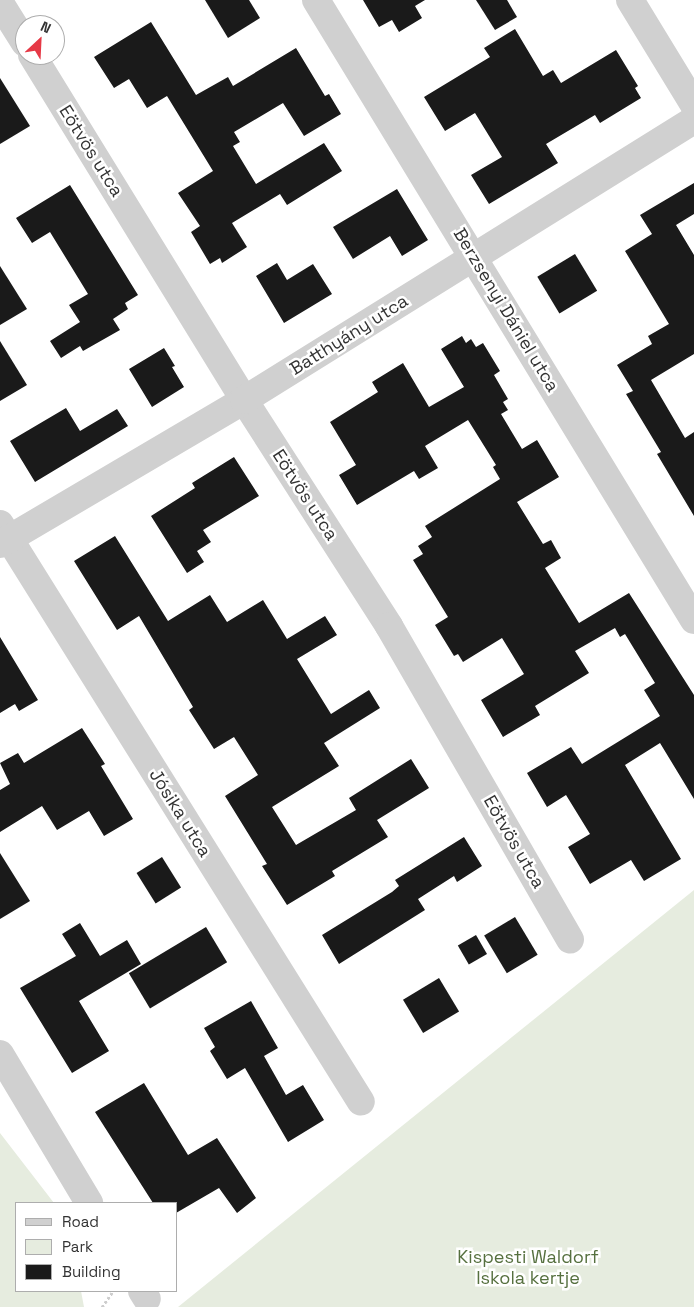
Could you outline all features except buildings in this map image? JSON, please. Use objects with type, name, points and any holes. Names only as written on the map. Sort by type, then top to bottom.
[{"type":"street","name":"Berzsenyi Dániel utca","points":[[316,0],[694,620]]},
{"type":"street","points":[[630,0],[694,105]]},
{"type":"street","points":[[0,3],[15,27]]},
{"type":"street","name":"Eötvös utca","points":[[38,65],[244,400],[389,626],[570,939]]},
{"type":"street","name":"Batthyány utca","points":[[3,535],[244,400],[694,120]]},
{"type":"street","name":"Jósika utca","points":[[3,535],[361,1102]]},
{"type":"street","points":[[0,1054],[88,1202]]},
{"type":"path","points":[[102,1307],[112,1292]]},
{"type":"green space","name":"Kispesti Waldorf Iskola kertje","points":[[694,890],[694,1307],[178,1307]]},
{"type":"green space","points":[[0,1133],[53,1202],[15,1202],[15,1292],[81,1292],[84,1307],[0,1307]]}]
